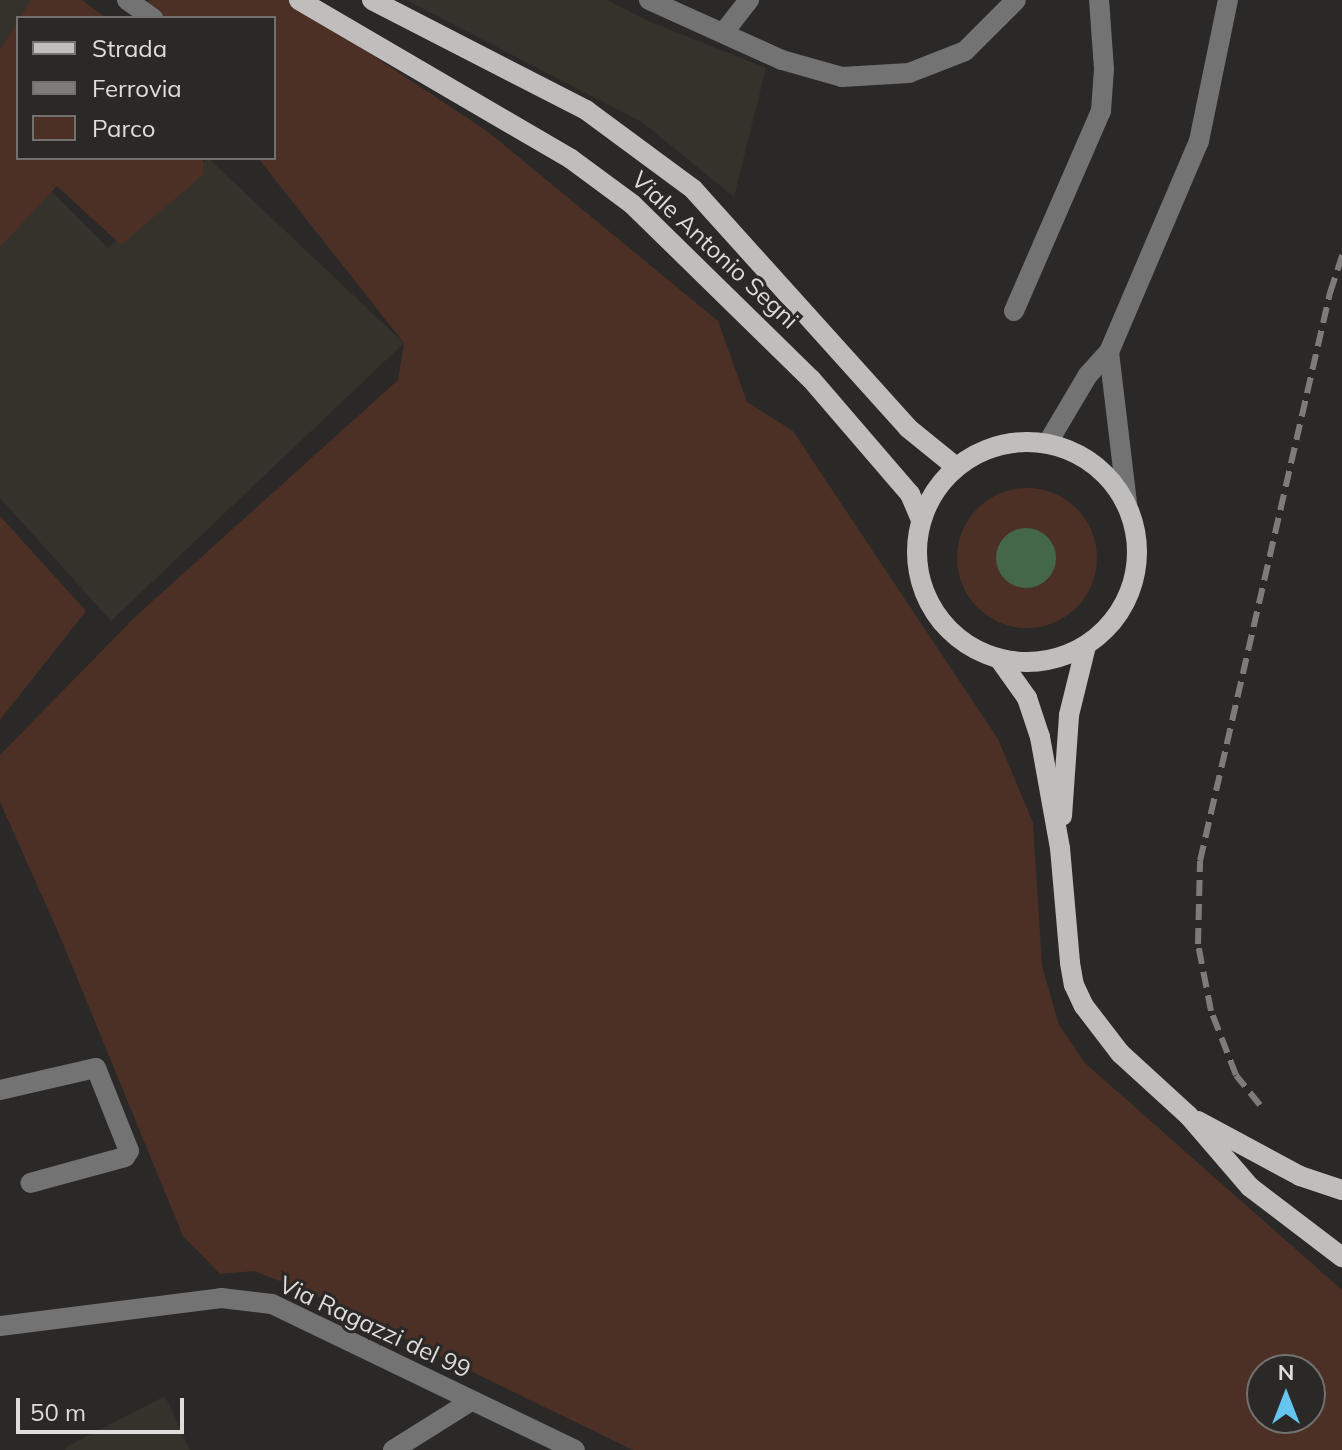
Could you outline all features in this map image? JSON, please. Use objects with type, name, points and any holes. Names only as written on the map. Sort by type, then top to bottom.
[{"type":"main road","name":"Viale Antonio Segni","points":[[299,0],[571,159],[632,204],[811,379],[910,494],[921,520]]},
{"type":"main road","name":"Viale Antonio Segni","points":[[372,0],[586,110],[643,149],[693,189],[908,428],[956,467]]},
{"type":"main road","points":[[1023,442],[1047,444],[1072,451],[1094,464],[1113,482],[1127,504],[1136,530],[1138,556],[1134,583],[1115,618],[1086,646],[1059,658],[1030,663],[1000,660],[955,636],[937,617],[925,595],[918,570],[917,545],[921,520],[929,500],[956,467],[999,446],[1023,442]]},
{"type":"main road","points":[[1060,848],[1069,715],[1086,646]]},
{"type":"main road","points":[[1000,660],[1027,698],[1040,737],[1060,848],[1070,963],[1074,985],[1084,1006],[1120,1053],[1188,1115],[1250,1187],[1342,1257]]},
{"type":"main road","points":[[1188,1115],[1300,1176],[1342,1190]]},
{"type":"street","points":[[127,0],[150,16]]},
{"type":"street","points":[[649,0],[782,60],[842,77],[909,73],[965,51],[1016,0]]},
{"type":"street","points":[[724,32],[749,0]]},
{"type":"street","points":[[1014,311],[1101,111],[1104,69],[1099,0]]},
{"type":"street","points":[[1047,444],[1088,375],[1109,352],[1199,141],[1228,0]]},
{"type":"street","points":[[1109,352],[1127,504]]},
{"type":"street","points":[[0,1090],[96,1068],[129,1151],[125,1157],[30,1183]]},
{"type":"street","name":"Via Ragazzi del 99","points":[[0,1326],[221,1298],[272,1304],[575,1450]]},
{"type":"street","points":[[393,1450],[471,1401]]},
{"type":"shaded area","points":[[0,0],[39,0],[29,16],[16,16],[16,38],[0,65]]},
{"type":"shaded area","points":[[406,0],[607,0],[646,20],[766,68],[734,197],[642,122]]},
{"type":"shaded area","points":[[206,160],[210,160],[404,343],[111,621],[0,498],[0,244],[47,187],[108,248]]},
{"type":"shaded area","points":[[1026,528],[1037,530],[1047,537],[1054,547],[1054,569],[1047,579],[1037,586],[1026,588],[1015,586],[1005,579],[998,569],[996,558],[998,547],[1005,537],[1015,530]]},
{"type":"shaded area","points":[[165,1396],[190,1450],[66,1450],[66,1447]]},
{"type":"green space","points":[[31,0],[82,0],[103,16],[21,16]]},
{"type":"green space","points":[[150,0],[289,0],[487,131],[718,321],[747,402],[793,431],[998,739],[1033,823],[1042,966],[1059,1025],[1085,1063],[1342,1290],[1342,1450],[633,1450],[306,1291],[254,1271],[220,1274],[183,1236],[59,934],[0,802],[0,755],[135,617],[398,380],[404,343],[260,160],[276,160],[276,16],[146,16],[140,8]]},
{"type":"green space","points":[[16,24],[16,160],[203,160],[204,174],[121,245],[57,186],[0,247],[0,50]]},
{"type":"green space","points":[[1027,488],[1054,494],[1076,509],[1091,531],[1097,558],[1091,585],[1076,607],[1054,622],[1027,628],[1000,622],[978,607],[963,585],[957,558],[963,531],[978,509],[1000,494]]},
{"type":"green space","points":[[0,516],[86,611],[0,720]]},
{"type":"railway","points":[[1260,1105],[1236,1075],[1211,1011],[1198,944],[1200,861],[1330,293],[1342,255]]}]
